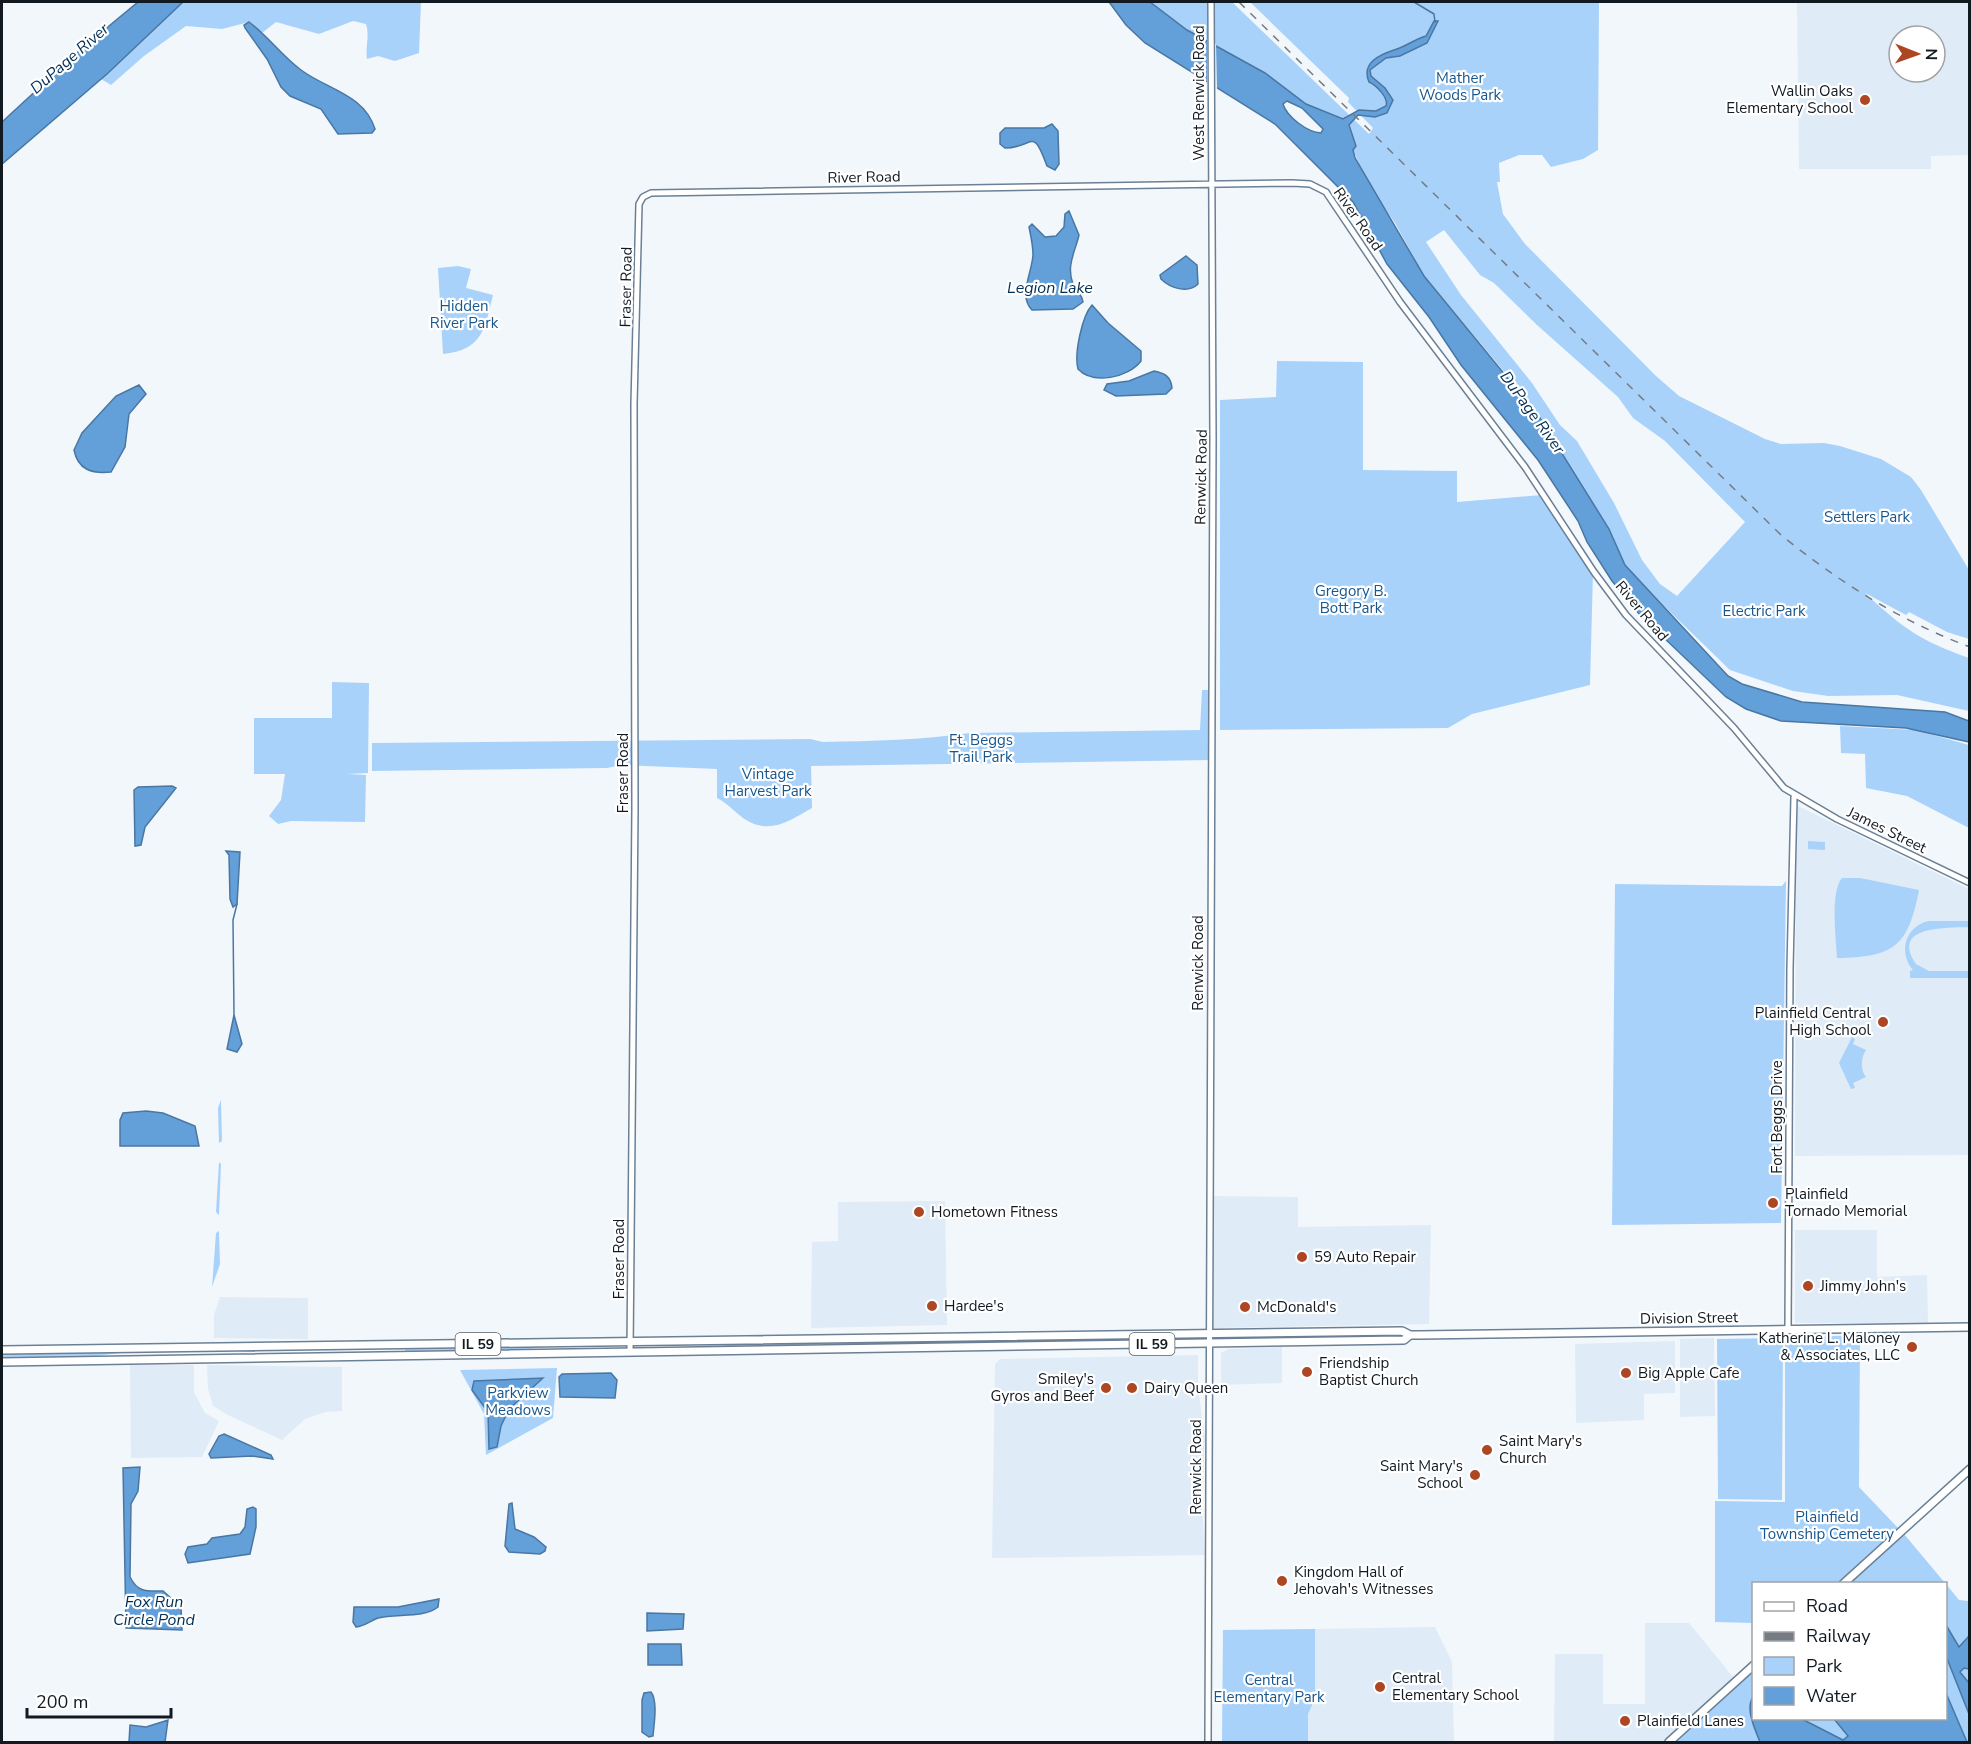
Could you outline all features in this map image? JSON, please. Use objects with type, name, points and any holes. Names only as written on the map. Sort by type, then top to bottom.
[{"type":"main road","name":"Division Street","points":[[1209,1333],[1402,1331],[1410,1335],[1970,1327]]},
{"type":"main road","name":"IL 59","points":[[2,1350],[1209,1333]]},
{"type":"main road","name":"Division Street","points":[[1210,1343],[1404,1340],[1410,1335]]},
{"type":"main road","name":"IL 59","points":[[2,1362],[1210,1343]]},
{"type":"main road","points":[[1845,1582],[1970,1469]]},
{"type":"main road","points":[[1669,1743],[1752,1667]]},
{"type":"street","name":"West Renwick Road","points":[[1210,2],[1212,184]]},
{"type":"street","name":"River Road","points":[[643,197],[651,193],[1212,184],[1310,184],[1326,192],[1400,302],[1525,467],[1594,572],[1626,615],[1734,728],[1794,797]]},
{"type":"street","name":"Renwick Road","points":[[1208,1743],[1212,184]]},
{"type":"street","name":"Fraser Road","points":[[630,1351],[635,831],[634,404],[639,204],[643,197]]},
{"type":"street","name":"James Street","points":[[1794,797],[1970,883]]},
{"type":"street","name":"Fort Beggs Drive","points":[[1788,1329],[1790,968],[1794,797]]},
{"type":"shaded area","points":[[1797,2],[1969,2],[1969,155],[1931,156],[1931,169],[1799,169]]},
{"type":"shaded area","name":"Plainfield Central High School","points":[[1796,805],[1969,889],[1970,1155],[1795,1156]]},
{"type":"shaded area","points":[[1213,1196],[1298,1197],[1298,1227],[1431,1225],[1429,1324],[1213,1328]]},
{"type":"shaded area","points":[[945,1201],[947,1325],[811,1328],[812,1242],[838,1241],[838,1202]]},
{"type":"shaded area","points":[[1795,1230],[1877,1230],[1877,1277],[1927,1275],[1928,1323],[1795,1323]]},
{"type":"shaded area","points":[[220,1297],[308,1298],[308,1339],[214,1338],[214,1315]]},
{"type":"shaded area","points":[[1714,1338],[1715,1416],[1680,1417],[1680,1339]]},
{"type":"shaded area","points":[[1675,1341],[1675,1393],[1644,1394],[1644,1420],[1576,1423],[1575,1344]]},
{"type":"shaded area","points":[[1282,1347],[1282,1383],[1221,1385],[1221,1353],[1229,1349]]},
{"type":"shaded area","points":[[1198,1355],[1198,1387],[1205,1438],[1202,1508],[1205,1555],[992,1558],[995,1364],[1000,1359]]},
{"type":"shaded area","points":[[130,1365],[194,1365],[194,1392],[205,1413],[219,1421],[202,1457],[131,1458]]},
{"type":"shaded area","points":[[207,1365],[342,1367],[342,1411],[325,1412],[305,1419],[282,1440],[213,1406],[208,1389]]},
{"type":"shaded area","points":[[1645,1623],[1689,1623],[1734,1678],[1663,1742],[1554,1742],[1555,1654],[1603,1654],[1603,1704],[1645,1704]]},
{"type":"shaded area","points":[[1435,1627],[1452,1662],[1454,1742],[1308,1742],[1308,1714],[1315,1699],[1315,1629]]},
{"type":"green space","points":[[183,2],[421,2],[419,53],[395,61],[378,56],[367,59],[366,24],[353,21],[319,34],[276,22],[262,33],[249,22],[222,29],[186,26],[144,56],[111,85],[101,79]]},
{"type":"green space","points":[[1150,2],[1232,2],[1369,134],[1373,128],[1348,102],[1349,98],[1250,2],[1599,2],[1598,150],[1583,159],[1551,167],[1542,155],[1519,155],[1499,163],[1500,182],[1497,182],[1503,214],[1525,244],[1656,376],[1679,396],[1765,439],[1781,444],[1824,443],[1840,446],[1881,459],[1911,477],[1969,570],[1969,639],[1947,632],[1909,612],[1906,615],[1865,593],[1891,616],[1924,639],[1969,658],[1969,711],[1897,695],[1828,696],[1793,691],[1730,670],[1636,579],[1625,565],[1609,529],[1527,399],[1424,276],[1395,223],[1367,182],[1353,150],[1356,146],[1334,115],[1306,104],[1265,73],[1187,30]],"holes":[[[1444,230],[1480,275],[1494,283],[1537,325],[1618,397],[1633,418],[1665,441],[1745,522],[1677,596],[1660,584],[1642,560],[1614,503],[1577,441],[1560,425],[1532,383],[1461,295],[1426,242]]]},
{"type":"green space","name":"Hidden River Park","points":[[458,266],[471,269],[466,288],[493,295],[480,335],[467,348],[443,354],[438,268]]},
{"type":"green space","name":"Gregory B. Bott Park","points":[[1277,361],[1363,362],[1363,470],[1457,471],[1457,502],[1542,495],[1593,572],[1590,685],[1472,714],[1448,728],[1220,730],[1220,400],[1276,397]]},
{"type":"green space","points":[[332,682],[369,683],[368,773],[347,774],[366,775],[365,822],[291,821],[278,824],[269,816],[281,800],[285,774],[254,774],[254,718],[332,718]]},
{"type":"green space","name":"Ft. Beggs Trail Park","points":[[1202,690],[1212,690],[1212,760],[811,766],[812,808],[787,822],[770,826],[752,823],[717,798],[717,769],[622,765],[607,768],[372,771],[372,743],[810,739],[823,742],[915,739],[970,733],[1200,730]]},
{"type":"green space","points":[[1840,726],[1916,730],[1969,745],[1969,828],[1907,796],[1866,788],[1865,754],[1841,753]]},
{"type":"green space","points":[[1808,841],[1825,842],[1825,850],[1808,849]]},
{"type":"green space","points":[[1842,878],[1860,878],[1919,890],[1910,925],[1895,945],[1872,955],[1837,958],[1835,904],[1838,884]]},
{"type":"green space","points":[[1786,881],[1781,1223],[1612,1225],[1615,884],[1782,886]]},
{"type":"green space","points":[[1929,921],[1969,921],[1969,927],[1936,929],[1916,935],[1910,942],[1910,951],[1916,964],[1929,971],[1969,971],[1969,978],[1910,978],[1910,971],[1913,970],[1906,956],[1906,941],[1914,928]]},
{"type":"green space","points":[[1852,1037],[1855,1039],[1853,1044],[1866,1050],[1862,1064],[1866,1077],[1853,1083],[1855,1088],[1851,1089],[1839,1063]]},
{"type":"green space","points":[[221,1100],[222,1141],[219,1143],[218,1108]]},
{"type":"green space","points":[[219,1162],[221,1164],[219,1215],[216,1212]]},
{"type":"green space","points":[[219,1231],[220,1264],[212,1287],[216,1233]]},
{"type":"green space","name":"Plainfield Township Cemetery","points":[[1860,1335],[1859,1487],[1898,1528],[1838,1582],[1752,1582],[1752,1623],[1715,1622],[1715,1501],[1785,1502],[1785,1338]]},
{"type":"green space","points":[[1783,1338],[1782,1500],[1718,1499],[1717,1339]]},
{"type":"green space","points":[[1027,1340],[1027,1342],[919,1344],[919,1341]]},
{"type":"green space","points":[[830,1343],[711,1347],[738,1344]]},
{"type":"green space","points":[[551,1346],[523,1350],[405,1351],[405,1348]]},
{"type":"green space","points":[[129,1352],[95,1356],[2,1358],[2,1353]]},
{"type":"green space","name":"Parkview Meadows","points":[[557,1368],[553,1418],[486,1455],[484,1414],[460,1370]]},
{"type":"green space","points":[[1904,1534],[1944,1582],[1851,1582]]},
{"type":"green space","points":[[1947,1585],[1959,1600],[1969,1601],[1969,1742],[1675,1742],[1752,1672],[1752,1720],[1947,1720]]},
{"type":"green space","name":"Central Elementary Park","points":[[1315,1629],[1315,1699],[1308,1714],[1308,1742],[1222,1742],[1223,1630]]},
{"type":"water","points":[[138,2],[183,2],[107,74],[2,164],[2,122],[80,50]]},
{"type":"water","name":"DuPage River","points":[[1109,2],[1150,2],[1187,30],[1265,73],[1306,104],[1343,119],[1359,110],[1376,111],[1386,106],[1384,96],[1369,82],[1367,70],[1369,65],[1383,54],[1426,36],[1434,21],[1438,21],[1427,43],[1400,56],[1386,58],[1370,70],[1371,76],[1385,88],[1393,100],[1387,113],[1375,117],[1358,115],[1349,125],[1356,146],[1353,150],[1355,158],[1424,276],[1538,415],[1609,529],[1625,565],[1728,676],[1742,684],[1802,702],[1945,712],[1969,721],[1969,742],[1906,728],[1781,721],[1746,709],[1726,697],[1640,615],[1612,581],[1587,542],[1578,521],[1538,460],[1461,365],[1429,317],[1387,264],[1353,202],[1275,124],[1145,43],[1126,25]],"holes":[[[1287,101],[1302,108],[1323,129],[1321,133],[1298,123],[1283,104]]]},
{"type":"water","points":[[249,22],[301,70],[354,100],[363,108],[375,129],[372,133],[338,134],[321,109],[290,96],[281,87],[267,59],[245,28],[244,25]]},
{"type":"water","points":[[1052,124],[1058,131],[1059,164],[1055,170],[1047,166],[1035,142],[1005,148],[1000,144],[1000,133],[1005,128],[1044,128]]},
{"type":"water","name":"Legion Lake","points":[[1069,211],[1079,235],[1070,271],[1073,284],[1083,302],[1073,309],[1032,310],[1026,298],[1033,255],[1029,227],[1032,224],[1045,237],[1056,236],[1064,227],[1065,214]]},
{"type":"water","points":[[1186,256],[1197,265],[1198,284],[1189,289],[1179,289],[1161,279],[1160,275]]},
{"type":"water","points":[[1092,305],[1108,323],[1141,351],[1141,361],[1128,372],[1101,378],[1084,374],[1078,369],[1077,354],[1080,336],[1088,310]]},
{"type":"water","points":[[1154,371],[1169,378],[1172,388],[1166,394],[1116,396],[1104,390],[1107,384],[1129,381]]},
{"type":"water","points":[[139,385],[146,394],[129,414],[125,447],[111,472],[92,471],[82,466],[74,450],[82,433],[116,396]]},
{"type":"water","points":[[172,786],[176,788],[145,827],[141,845],[135,846],[134,790],[138,787]]},
{"type":"water","points":[[226,851],[240,852],[237,904],[233,907],[230,899],[229,855]]},
{"type":"water","points":[[234,1015],[242,1044],[237,1052],[227,1049]]},
{"type":"water","points":[[146,1111],[163,1113],[195,1126],[199,1146],[120,1146],[120,1120],[123,1113]]},
{"type":"water","points":[[611,1373],[617,1380],[615,1398],[560,1397],[559,1377],[562,1374]]},
{"type":"water","points":[[543,1378],[509,1409],[501,1426],[497,1447],[489,1449],[488,1412],[472,1390],[474,1381]]},
{"type":"water","points":[[224,1434],[271,1455],[273,1459],[252,1456],[211,1458],[209,1454],[219,1436]]},
{"type":"water","name":"Fox Run Circle Pond","points":[[140,1467],[138,1491],[131,1504],[130,1577],[136,1586],[148,1591],[163,1591],[181,1607],[182,1630],[126,1628],[123,1468]]},
{"type":"water","points":[[512,1503],[515,1529],[534,1537],[546,1547],[545,1551],[540,1554],[509,1552],[505,1546],[509,1504]]},
{"type":"water","name":"Fox Run Circle Pond","points":[[253,1507],[256,1509],[256,1527],[250,1554],[188,1563],[185,1554],[188,1547],[207,1544],[212,1538],[240,1534],[245,1527],[247,1509]]},
{"type":"water","points":[[439,1599],[438,1607],[425,1613],[378,1618],[356,1627],[353,1622],[354,1607],[398,1607]]},
{"type":"water","points":[[647,1613],[684,1614],[683,1629],[647,1631]]},
{"type":"water","points":[[1947,1627],[1959,1647],[1969,1636],[1969,1669],[1964,1668],[1960,1672],[1969,1683],[1969,1714],[1947,1659]]},
{"type":"water","points":[[648,1644],[681,1644],[682,1665],[648,1665]]},
{"type":"water","points":[[651,1692],[655,1713],[653,1736],[649,1737],[642,1732],[642,1700],[644,1693]]},
{"type":"water","points":[[1947,1695],[1967,1742],[1760,1742],[1753,1725],[1750,1713],[1751,1702],[1752,1700],[1752,1720],[1804,1720],[1843,1740],[1848,1736],[1835,1720],[1947,1720]]},
{"type":"water","points":[[168,1720],[165,1742],[129,1742],[130,1725],[146,1727]]},
{"type":"pier","points":[[1207,38],[1216,44],[1217,90],[1207,84]]},
{"type":"waterway","points":[[1414,2],[1434,14],[1435,22]]},
{"type":"waterway","points":[[234,1015],[233,920],[237,904]]},
{"type":"railway","points":[[1239,2],[1781,535],[1825,569],[1871,599],[1919,625],[1970,647]]},
{"type":"place","name":"Wallin Oaks Elementary School","points":[[1865,100]]},
{"type":"place","name":"Plainfield Central High School","points":[[1883,1022]]},
{"type":"place","name":"Plainfield Tornado Memorial","points":[[1773,1203]]},
{"type":"place","name":"Hometown Fitness","points":[[919,1212]]},
{"type":"place","name":"59 Auto Repair","points":[[1302,1257]]},
{"type":"place","name":"Jimmy John's","points":[[1808,1286]]},
{"type":"place","name":"Hardee's","points":[[932,1306]]},
{"type":"place","name":"McDonald's","points":[[1245,1307]]},
{"type":"place","name":"Katherine L. Maloney & Associates, LLC","points":[[1912,1347]]},
{"type":"place","name":"Friendship Baptist Church","points":[[1307,1372]]},
{"type":"place","name":"Big Apple Cafe","points":[[1626,1373]]},
{"type":"place","name":"Smiley's Gyros and Beef","points":[[1106,1388]]},
{"type":"place","name":"Dairy Queen","points":[[1132,1388]]},
{"type":"place","name":"Saint Mary's Church","points":[[1487,1450]]},
{"type":"place","name":"Saint Mary's School","points":[[1475,1475]]},
{"type":"place","name":"Kingdom Hall of Jehovah's Witnesses","points":[[1282,1581]]},
{"type":"place","name":"Central Elementary School","points":[[1380,1687]]},
{"type":"place","name":"Plainfield Lanes","points":[[1625,1721]]},
{"type":"park label","name":"Mather Woods Park","points":[[1460,86]]},
{"type":"park label","name":"Settlers Park","points":[[1867,517]]},
{"type":"park label","name":"Electric Park","points":[[1764,611]]},
{"type":"park label","name":"Vintage Harvest Park","points":[[768,782]]}]
